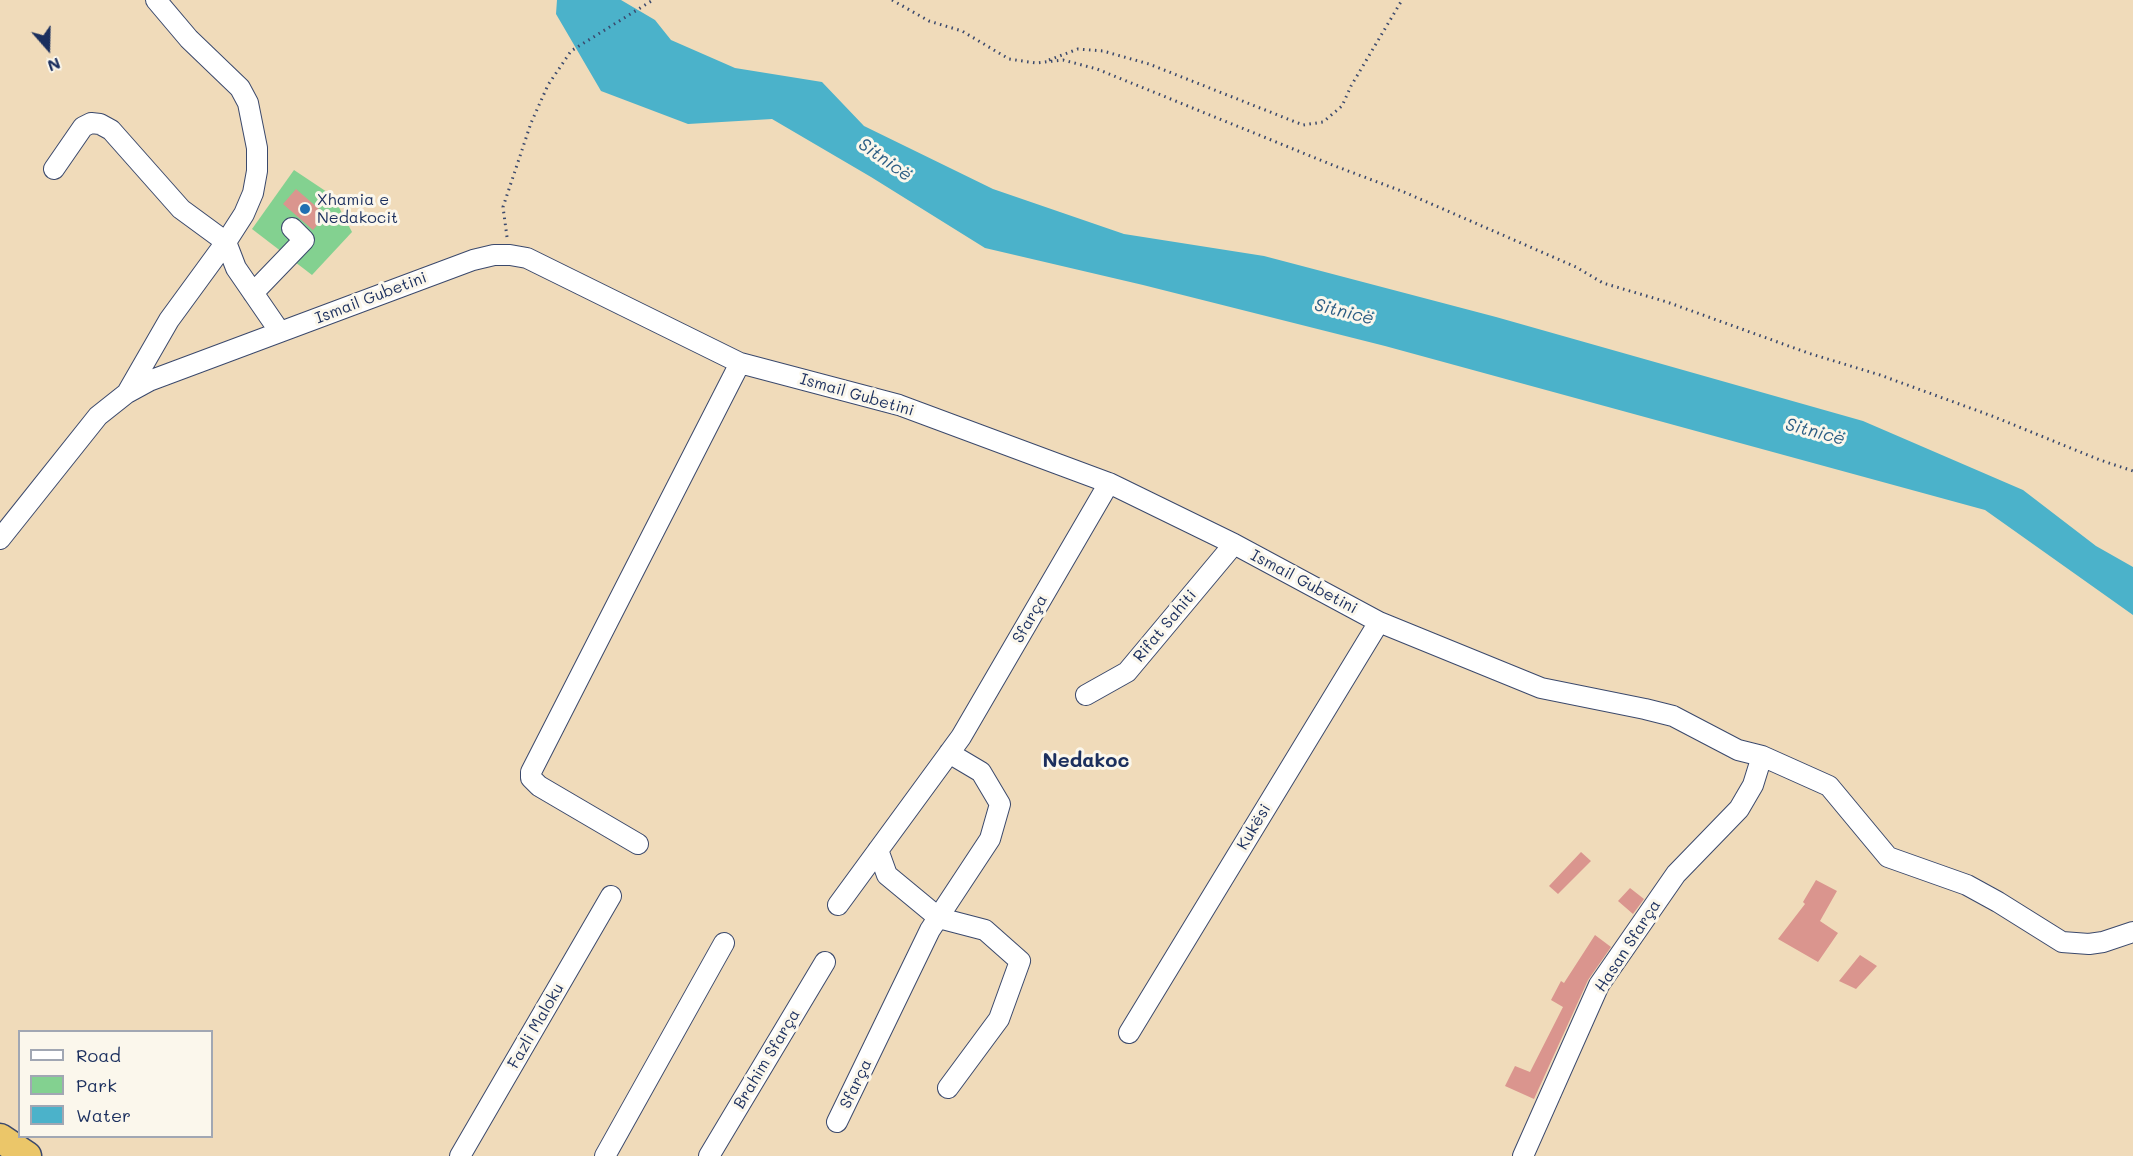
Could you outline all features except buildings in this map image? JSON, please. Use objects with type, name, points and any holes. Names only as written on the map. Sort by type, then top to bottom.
[{"type":"highway","points":[[0,1138],[27,1156]]},
{"type":"street","points":[[127,393],[169,320],[244,214],[253,193],[257,171],[257,148],[249,103],[240,88],[189,39],[156,0]]},
{"type":"street","points":[[54,169],[83,127],[91,123],[100,124],[111,130],[181,210],[226,242],[236,268],[280,332]]},
{"type":"street","points":[[253,293],[304,240],[292,228]]},
{"type":"street","name":"Ismail Gubetini","points":[[0,539],[98,416],[127,393],[149,381],[473,260],[494,255],[527,258],[740,363],[898,405],[1109,483],[1234,544],[1379,622],[1541,688],[1673,716],[1738,750],[1762,756],[1829,786],[1888,858],[1967,885],[2062,942],[2088,944],[2103,942],[2133,932]]},
{"type":"street","points":[[638,844],[539,786],[531,778],[531,772],[740,363]]},
{"type":"street","name":"Sfarça","points":[[838,905],[961,737],[1109,483]]},
{"type":"street","name":"Rifat Sahiti","points":[[1086,695],[1127,672],[1234,544]]},
{"type":"street","name":"Kukësi","points":[[1129,1033],[1379,622]]},
{"type":"street","name":"Sfarça","points":[[837,1122],[930,930],[990,839],[1000,804],[981,772],[949,753]]},
{"type":"street","name":"Hasan Sfarça","points":[[1523,1156],[1599,986],[1676,874],[1739,809],[1753,785],[1762,756]]},
{"type":"street","points":[[878,850],[887,875],[939,918],[985,930],[1020,961],[999,1019],[948,1088]]},
{"type":"street","name":"Fazli Maloku","points":[[460,1156],[611,896]]},
{"type":"street","points":[[605,1156],[724,943]]},
{"type":"street","name":"Brahim Sfarça","points":[[709,1156],[825,962]]},
{"type":"path","points":[[510,255],[502,207],[531,123],[548,85],[571,51],[653,0]]},
{"type":"path","points":[[892,0],[929,21],[962,31],[1009,59],[1036,63],[1063,60],[1097,69],[1404,192],[1576,267],[1603,283],[1667,302],[1808,353],[1880,375],[2133,471]]},
{"type":"path","points":[[1045,62],[1078,49],[1103,51],[1149,64],[1303,125],[1323,122],[1342,106],[1351,86],[1402,0]]},
{"type":"green space","points":[[294,170],[333,196],[352,232],[312,275],[252,229]]},
{"type":"water","name":"Sitnicë","points":[[557,0],[621,0],[655,20],[671,40],[735,68],[822,82],[864,126],[993,189],[1124,234],[1264,256],[1496,317],[1863,421],[2023,490],[2096,546],[2133,567],[2133,615],[1985,510],[1385,346],[985,248],[772,119],[688,124],[601,91],[556,14]]},
{"type":"place","name":"Xhamia e Nedakocit","points":[[305,209]]},
{"type":"district","name":"Nedakoc","points":[[1086,761]]}]
